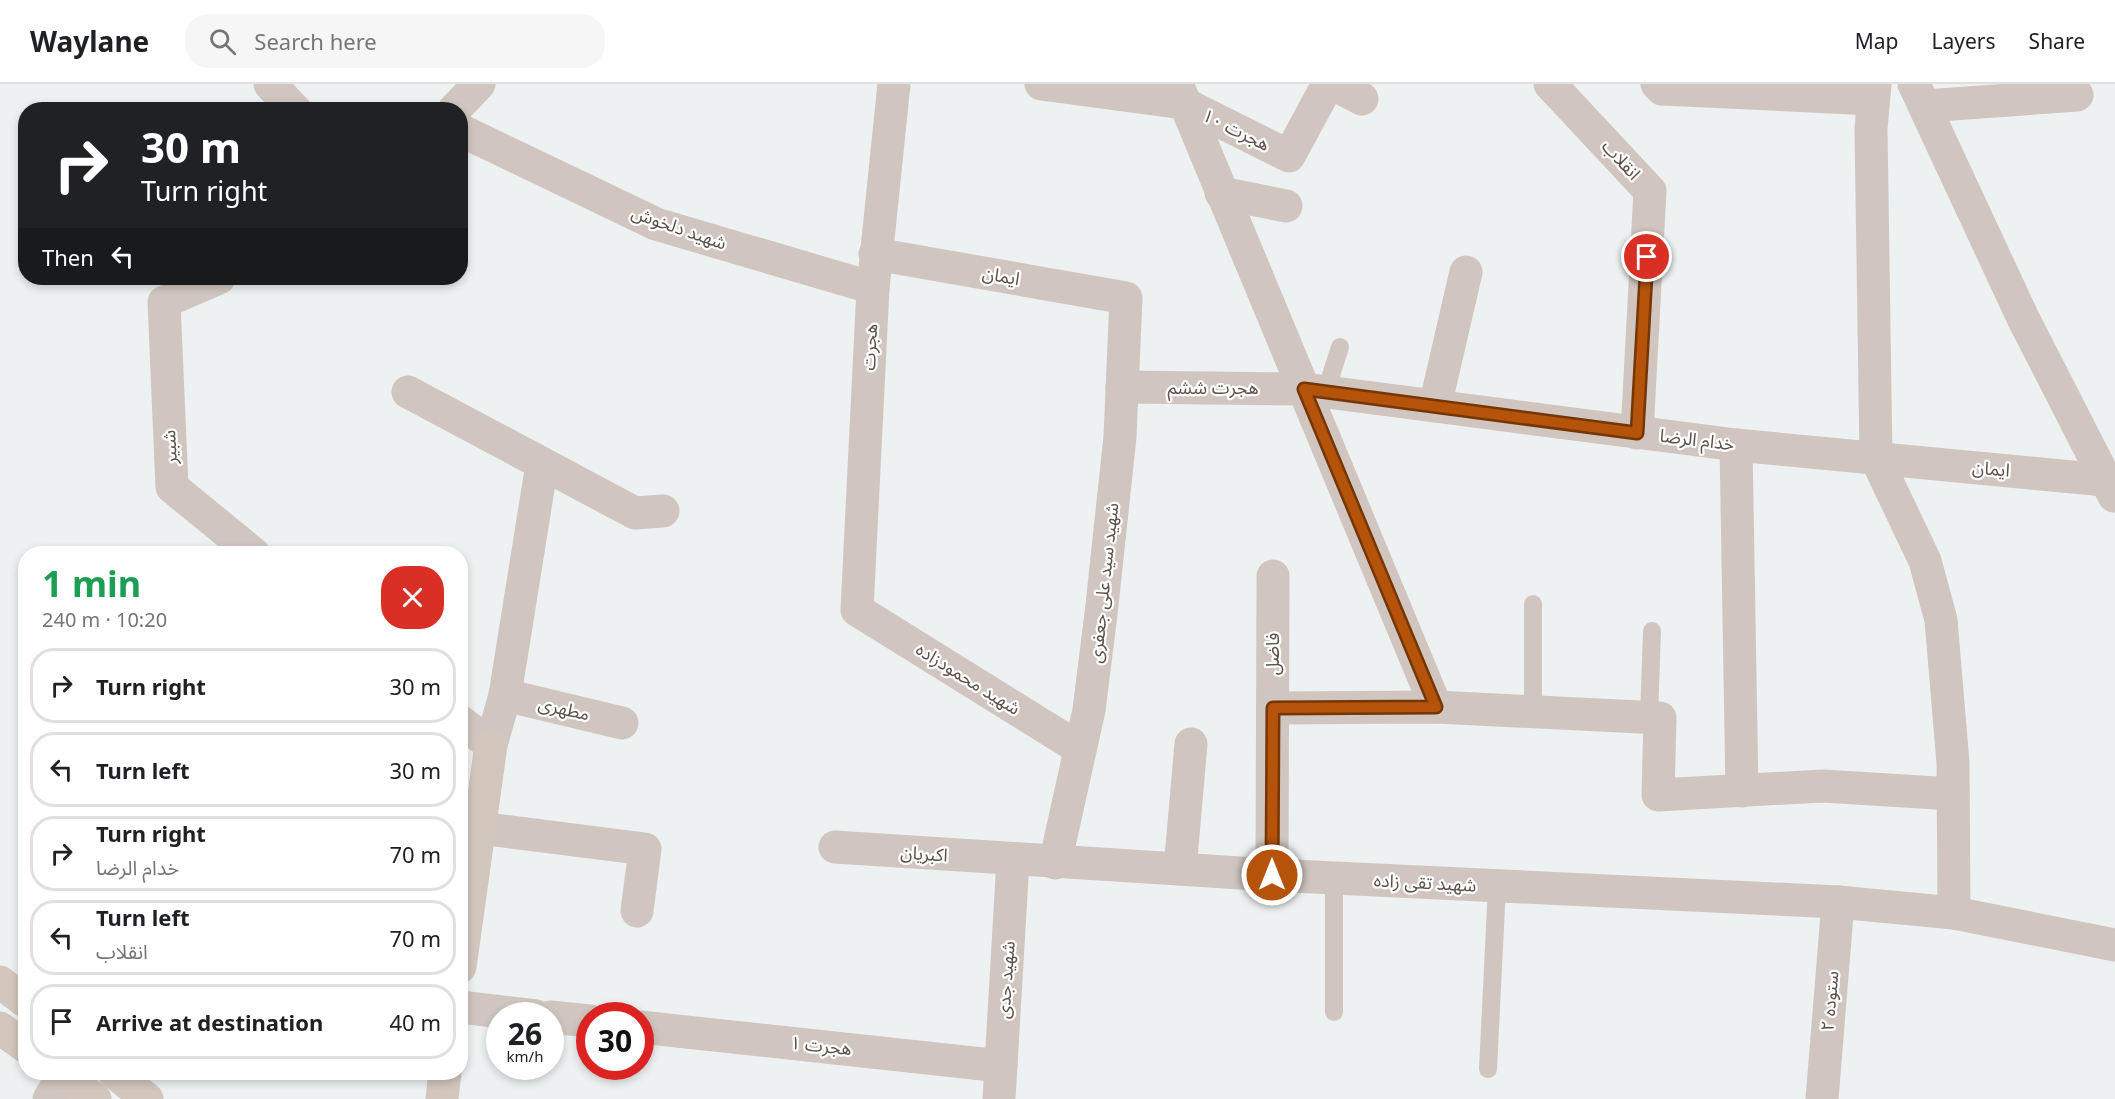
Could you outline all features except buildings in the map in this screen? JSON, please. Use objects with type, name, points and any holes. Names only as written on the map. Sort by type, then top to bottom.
[{"type":"street","points":[[270,84],[288,102]]},
{"type":"street","points":[[462,102],[479,84]]},
{"type":"street","name":"هجرت","points":[[857,610],[875,255],[894,84]]},
{"type":"street","name":"هجرت ۱۰","points":[[1041,84],[1180,94],[1289,156],[1328,84]]},
{"type":"street","points":[[1333,84],[1367,92]]},
{"type":"street","name":"انقلاب","points":[[1550,84],[1650,191],[1637,433]]},
{"type":"street","points":[[1657,84],[1662,89],[1874,91],[1871,129],[1876,458],[1924,561],[1941,620],[1953,794],[1954,913]]},
{"type":"street","points":[[1180,94],[1221,193],[1315,390],[1436,707]]},
{"type":"street","points":[[2078,95],[1920,95],[2023,318],[2112,486]]},
{"type":"street","name":"شهید دلخوش","points":[[468,134],[656,224],[873,288]]},
{"type":"street","points":[[1221,193],[1286,206]]},
{"type":"street","name":"ایمان","points":[[875,255],[1126,298]]},
{"type":"street","points":[[1435,406],[1466,272]]},
{"type":"street","name":"شبیر","points":[[203,285],[164,302],[172,487],[244,546]]},
{"type":"street","name":"شهید سید علی جعفری","points":[[1055,863],[1089,710],[1101,614],[1122,387],[1126,298]]},
{"type":"street","name":"هجرت ششم","points":[[1122,387],[1315,390]]},
{"type":"street","name":"خدام الرضا","points":[[1315,390],[1736,445],[1876,458]]},
{"type":"street","points":[[408,392],[635,513],[663,511]]},
{"type":"street","points":[[1736,445],[1742,791]]},
{"type":"street","name":"ایمان","points":[[1876,458],[2112,486]]},
{"type":"street","points":[[468,911],[491,745],[505,695],[542,464]]},
{"type":"street","name":"فاضل","points":[[1272,875],[1273,576]]},
{"type":"street","name":"شهید محمودزاده","points":[[857,610],[1079,748]]},
{"type":"street","name":"مطهری","points":[[505,695],[622,723]]},
{"type":"street","points":[[1273,708],[1436,707],[1660,718],[1658,795],[1823,786],[1953,794]]},
{"type":"street","points":[[468,727],[491,745]]},
{"type":"street","points":[[1180,869],[1191,744]]},
{"type":"street","points":[[480,828],[645,849],[638,911]]},
{"type":"street","name":"اکبریان","points":[[835,847],[1013,860]]},
{"type":"street","name":"شهید تقی زاده","points":[[1013,860],[1272,875],[1838,902],[1954,913],[2115,945]]},
{"type":"street","name":"شهید جدی","points":[[999,1099],[1013,860]]},
{"type":"street","name":"ستوده ۲","points":[[1822,1099],[1838,902]]},
{"type":"street","points":[[0,982],[18,996]]},
{"type":"street","points":[[468,1008],[486,1010]]},
{"type":"street","points":[[0,1028],[18,1041]]},
{"type":"street","name":"هجرت ۱","points":[[654,1029],[1001,1066]]},
{"type":"street","points":[[124,1080],[147,1099]]},
{"type":"street","points":[[442,1099],[445,1080]]},
{"type":"street","points":[[57,1082],[94,1099]]},
{"type":"lane","points":[[1315,390],[1340,347]]},
{"type":"lane","points":[[1533,604],[1533,712]]},
{"type":"lane","points":[[1649,717],[1652,631]]},
{"type":"lane","points":[[1334,878],[1334,1012]]},
{"type":"lane","points":[[1488,1069],[1497,886]]},
{"type":"route","points":[[1272,875],[1273,708],[1436,707],[1304,389],[1637,433],[1647,257]]}]
